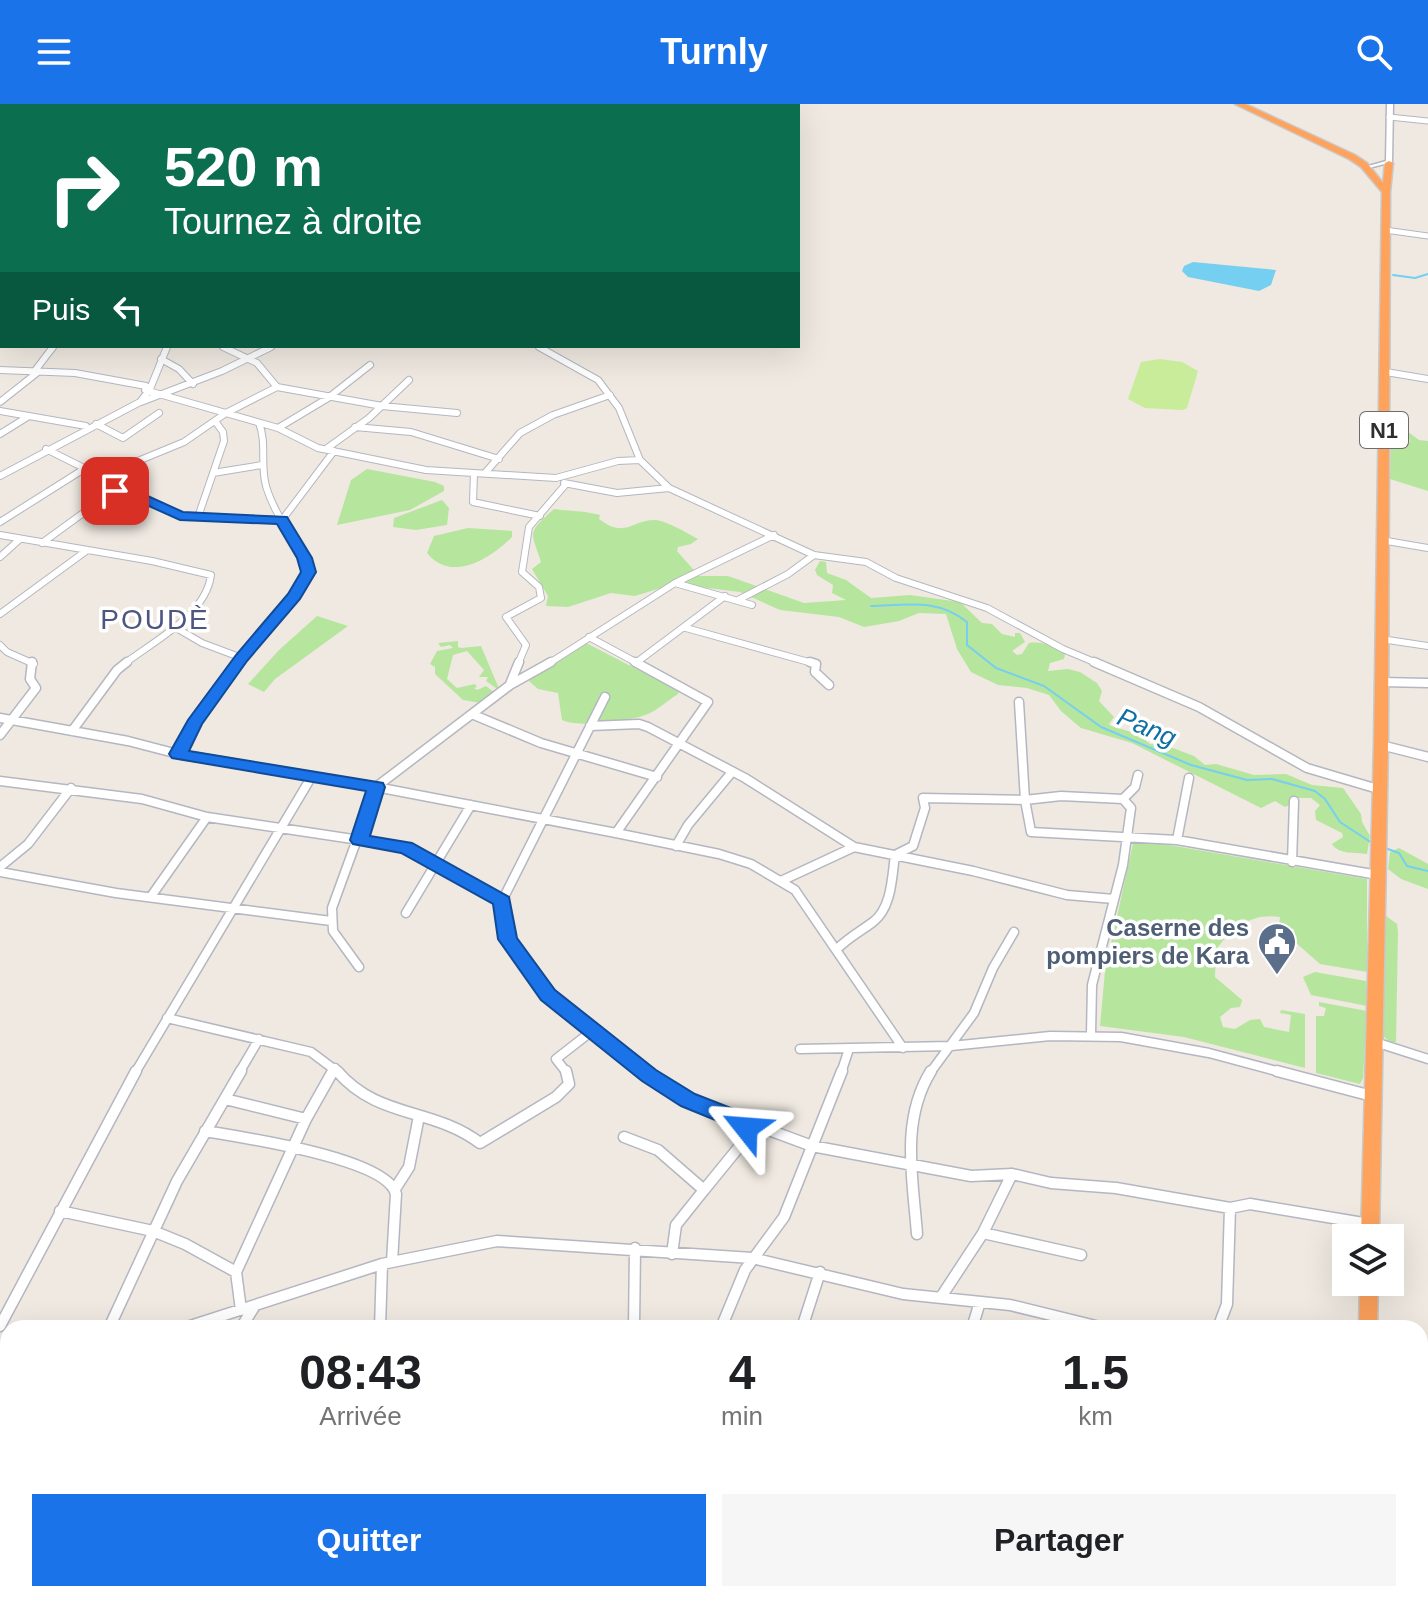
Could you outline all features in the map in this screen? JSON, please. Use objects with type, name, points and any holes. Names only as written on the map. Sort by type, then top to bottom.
[{"type":"highway","points":[[1239,104],[1332,146],[1366,166],[1386,192]]},
{"type":"highway","points":[[1386,192],[1389,163]]},
{"type":"highway","name":"N1","points":[[1370,1224],[1381,745],[1386,192]]},
{"type":"highway","points":[[1368,1320],[1369,1296]]},
{"type":"main road","points":[[1366,166],[1383,162],[1389,117],[1387,104]]},
{"type":"main road","points":[[1366,166],[1389,163],[1387,104]]},
{"type":"street","points":[[1389,117],[1428,121]]},
{"type":"street","points":[[1385,230],[1428,236]]},
{"type":"street","points":[[0,402],[36,372],[53,348]]},
{"type":"street","points":[[140,402],[164,348]]},
{"type":"street","points":[[0,475],[86,426],[132,405],[147,389],[164,348]]},
{"type":"street","points":[[226,348],[266,370],[277,387]]},
{"type":"street","points":[[0,475],[140,402],[193,384],[268,348]]},
{"type":"street","points":[[542,348],[598,380],[629,427],[640,460],[669,488],[814,555],[866,562],[896,578],[987,608],[1063,649],[1199,707],[1307,768],[1378,789]]},
{"type":"street","points":[[161,359],[179,369],[193,384]]},
{"type":"street","points":[[278,428],[328,398],[370,365]]},
{"type":"street","points":[[0,370],[75,373],[147,389],[278,428],[326,449],[426,470],[556,478],[618,461],[640,460]]},
{"type":"street","points":[[1386,372],[1428,382]]},
{"type":"street","points":[[326,449],[382,406],[409,380]]},
{"type":"street","points":[[99,477],[184,442],[226,413],[277,387],[382,406],[457,413]]},
{"type":"street","points":[[485,473],[520,433],[553,415],[610,395]]},
{"type":"street","points":[[0,411],[86,426]]},
{"type":"street","points":[[96,424],[123,438],[159,413]]},
{"type":"street","points":[[0,434],[29,416]]},
{"type":"street","points":[[198,517],[224,441],[223,432],[215,421]]},
{"type":"street","points":[[178,754],[186,744],[194,723],[242,658],[295,596],[309,572],[305,558],[267,487],[262,465],[265,437],[259,422]]},
{"type":"street","points":[[355,427],[411,432],[499,459]]},
{"type":"street","points":[[46,449],[175,514],[282,520]]},
{"type":"street","points":[[282,520],[334,451]]},
{"type":"street","points":[[213,473],[262,465]]},
{"type":"street","points":[[0,522],[84,469]]},
{"type":"street","points":[[474,473],[473,502],[540,516]]},
{"type":"street","points":[[556,478],[566,484],[617,493],[669,488]]},
{"type":"street","points":[[510,685],[526,645],[506,617],[541,598],[539,587],[522,572],[529,527],[566,484]]},
{"type":"street","points":[[42,543],[119,487]]},
{"type":"street","points":[[0,535],[211,575],[209,591],[196,608],[117,670],[72,731]]},
{"type":"street","points":[[359,967],[351,961],[346,941],[333,931],[332,908],[376,787],[510,685],[675,583],[773,535]]},
{"type":"street","points":[[0,557],[20,539]]},
{"type":"street","points":[[1381,540],[1428,548]]},
{"type":"street","points":[[0,614],[87,551]]},
{"type":"street","points":[[738,600],[788,574],[814,555]]},
{"type":"street","points":[[675,583],[752,605]]},
{"type":"street","points":[[637,662],[725,596]]},
{"type":"street","points":[[173,626],[202,643],[242,658]]},
{"type":"street","points":[[686,628],[816,664],[815,672],[829,685]]},
{"type":"street","points":[[589,637],[708,702],[616,833]]},
{"type":"street","points":[[1381,639],[1428,646]]},
{"type":"street","points":[[0,645],[7,652],[34,663],[30,679],[36,688],[0,735]]},
{"type":"street","points":[[1381,682],[1428,683]]},
{"type":"street","points":[[605,697],[502,901],[507,939],[548,995],[649,1076],[688,1100],[812,1146],[971,1176],[1012,1174],[1051,1183],[1116,1188],[1230,1208],[1250,1204],[1339,1224]]},
{"type":"street","points":[[1019,702],[1025,800],[1031,832],[1177,840],[1378,875]]},
{"type":"street","points":[[474,715],[511,734],[657,777]]},
{"type":"street","points":[[0,718],[178,754],[376,787],[616,833],[719,854],[751,864],[795,890],[903,1048]]},
{"type":"street","points":[[590,726],[639,724],[682,742],[854,847],[973,871],[1067,895],[1114,899]]},
{"type":"street","points":[[1381,745],[1428,757]]},
{"type":"street","points":[[676,846],[688,825],[732,772]]},
{"type":"street","points":[[1123,799],[1135,787],[1138,775]]},
{"type":"street","points":[[3,1320],[125,1089],[312,776]]},
{"type":"street","points":[[1177,840],[1189,778]]},
{"type":"street","points":[[0,781],[142,799],[207,817],[406,847],[502,901]]},
{"type":"street","points":[[0,870],[28,844],[71,788]]},
{"type":"street","points":[[895,855],[913,846],[925,808],[923,798],[1025,800],[1061,796],[1123,799],[1131,808],[1129,835],[1106,940],[1092,985],[1091,1035]]},
{"type":"street","points":[[1292,862],[1294,801]]},
{"type":"street","points":[[406,913],[471,805]]},
{"type":"street","points":[[152,895],[207,817]]},
{"type":"street","points":[[781,881],[854,847]]},
{"type":"street","points":[[837,949],[852,934],[880,915],[888,900],[895,855]]},
{"type":"street","points":[[0,870],[116,893],[152,895],[331,921]]},
{"type":"street","points":[[917,1234],[911,1164],[914,1109],[919,1092],[975,1013],[990,983],[992,969],[1009,948],[1014,932]]},
{"type":"street","points":[[167,1018],[311,1052],[335,1068],[350,1086],[371,1101],[465,1132],[480,1143],[556,1097],[569,1084],[569,1075],[556,1059],[592,1031]]},
{"type":"street","points":[[800,1049],[951,1046],[1091,1035],[1121,1037],[1209,1053],[1373,1097]]},
{"type":"street","points":[[113,1320],[153,1231],[205,1131],[259,1039]]},
{"type":"street","points":[[1374,1042],[1428,1059]]},
{"type":"street","points":[[722,1320],[724,1310],[752,1258],[770,1239],[783,1218],[849,1049]]},
{"type":"street","points":[[241,1310],[236,1272],[306,1119],[335,1068]]},
{"type":"street","points":[[225,1099],[306,1119]]},
{"type":"street","points":[[381,1320],[395,1189],[409,1167],[419,1116]]},
{"type":"street","points":[[672,1254],[671,1233],[682,1214],[739,1147],[746,1123]]},
{"type":"street","points":[[205,1131],[358,1165],[387,1178],[395,1189]]},
{"type":"street","points":[[624,1137],[642,1140],[658,1149],[704,1190]]},
{"type":"street","points":[[941,1297],[983,1233],[1012,1174]]},
{"type":"street","points":[[1221,1320],[1227,1304],[1230,1208]]},
{"type":"street","points":[[60,1211],[153,1231],[185,1244],[236,1272]]},
{"type":"street","points":[[983,1233],[1081,1255]]},
{"type":"street","points":[[209,1320],[387,1263],[497,1241],[752,1258],[903,1294],[1010,1305],[1071,1320]]},
{"type":"street","points":[[634,1320],[635,1248]]},
{"type":"street","points":[[805,1320],[820,1272]]},
{"type":"street","points":[[974,1320],[980,1302]]},
{"type":"street","points":[[246,1320],[254,1306]]},
{"type":"green space","points":[[1160,359],[1182,362],[1198,371],[1187,408],[1183,410],[1145,408],[1128,399],[1141,362]]},
{"type":"green space","points":[[1408,432],[1419,440],[1428,441],[1428,491],[1390,479],[1391,440],[1410,442]]},
{"type":"green space","points":[[367,469],[435,482],[444,486],[444,491],[410,510],[337,525],[351,480]]},
{"type":"green space","points":[[442,500],[449,508],[447,525],[416,530],[393,527],[394,518]]},
{"type":"green space","points":[[554,509],[600,515],[599,519],[615,528],[655,520],[665,523],[698,539],[678,547],[677,551],[699,576],[728,576],[804,603],[846,600],[832,593],[833,585],[817,575],[815,570],[820,561],[826,562],[827,573],[846,580],[871,598],[910,595],[960,602],[982,623],[992,624],[1002,634],[1015,637],[1015,633],[1020,633],[1025,642],[1012,651],[1017,655],[1022,654],[1029,643],[1048,645],[1065,654],[1064,659],[1050,663],[1048,671],[1068,669],[1080,672],[1097,683],[1102,691],[1099,701],[1114,717],[1109,724],[1111,726],[1138,734],[1150,744],[1165,745],[1194,756],[1205,765],[1216,764],[1254,775],[1286,774],[1312,785],[1343,788],[1361,814],[1370,836],[1367,854],[1335,848],[1332,844],[1343,837],[1342,833],[1316,820],[1315,811],[1320,805],[1311,798],[1292,798],[1290,805],[1285,807],[1275,801],[1261,808],[1132,743],[1081,728],[1061,711],[1049,695],[1027,688],[998,685],[971,672],[957,649],[946,614],[919,613],[899,621],[864,627],[839,617],[780,610],[740,592],[692,586],[679,577],[661,588],[635,596],[611,593],[568,607],[546,606],[548,596],[532,569],[541,562],[533,533]]},
{"type":"green space","points":[[468,528],[512,531],[512,537],[482,560],[459,567],[437,562],[427,553],[434,536]]},
{"type":"green space","points":[[317,616],[348,626],[275,679],[264,692],[248,684],[279,650]]},
{"type":"green space","points":[[458,641],[461,648],[481,646],[500,691],[486,681],[488,677],[479,677],[484,670],[467,651],[453,655],[447,679],[457,688],[475,684],[477,690],[486,686],[495,693],[481,703],[463,700],[435,674],[435,667],[430,664],[437,651],[453,648],[450,645],[441,647],[438,643]]},
{"type":"green space","points":[[586,643],[679,691],[678,694],[637,718],[591,724],[562,720],[558,693],[538,689],[529,681],[535,674]]},
{"type":"green space","points":[[1134,839],[1367,879],[1367,972],[1320,964],[1295,942],[1294,929],[1279,926],[1280,917],[1260,917],[1244,923],[1216,950],[1215,977],[1242,1000],[1240,1007],[1231,1008],[1220,1017],[1223,1027],[1235,1029],[1250,1020],[1260,1019],[1264,1027],[1289,1032],[1291,1015],[1280,1013],[1281,1010],[1305,1014],[1305,1068],[1184,1037],[1100,1026],[1105,971]]},
{"type":"green space","points":[[1399,848],[1428,864],[1428,889],[1401,879],[1388,869],[1390,852]]},
{"type":"green space","points":[[1386,916],[1397,924],[1398,932],[1396,1042],[1387,1040],[1382,1032]]},
{"type":"green space","points":[[1315,972],[1366,981],[1367,1006],[1311,995],[1303,977]]},
{"type":"green space","points":[[1319,1002],[1367,1011],[1363,1078],[1360,1084],[1316,1073],[1316,1016],[1324,1016],[1326,1008],[1319,1006]]},
{"type":"water","points":[[1193,262],[1276,270],[1271,285],[1259,291],[1188,277],[1182,271],[1184,266]]},
{"type":"waterway","points":[[107,104],[121,104]]},
{"type":"waterway","points":[[1393,275],[1415,278],[1428,274]]},
{"type":"waterway","name":"Pang","points":[[871,606],[933,606],[956,614],[967,622],[967,645],[996,668],[1044,686],[1101,727],[1191,765],[1247,780],[1272,779],[1315,791],[1325,799],[1340,822],[1372,843]]},
{"type":"waterway","name":"Pang","points":[[1385,848],[1399,853],[1407,866],[1428,871]]},
{"type":"place","name":"Caserne des pompiers de Kara","points":[[1277,976]]},
{"type":"district","name":"POUDÈ","points":[[155,619]]},
{"type":"route","points":[[115,491],[119,487],[180,516],[282,520],[305,558],[309,572],[295,596],[242,658],[209,707],[194,723],[186,744],[178,754],[376,787],[359,840],[406,847],[502,901],[507,939],[548,995],[649,1076],[688,1100],[746,1123],[746,1128]]}]
